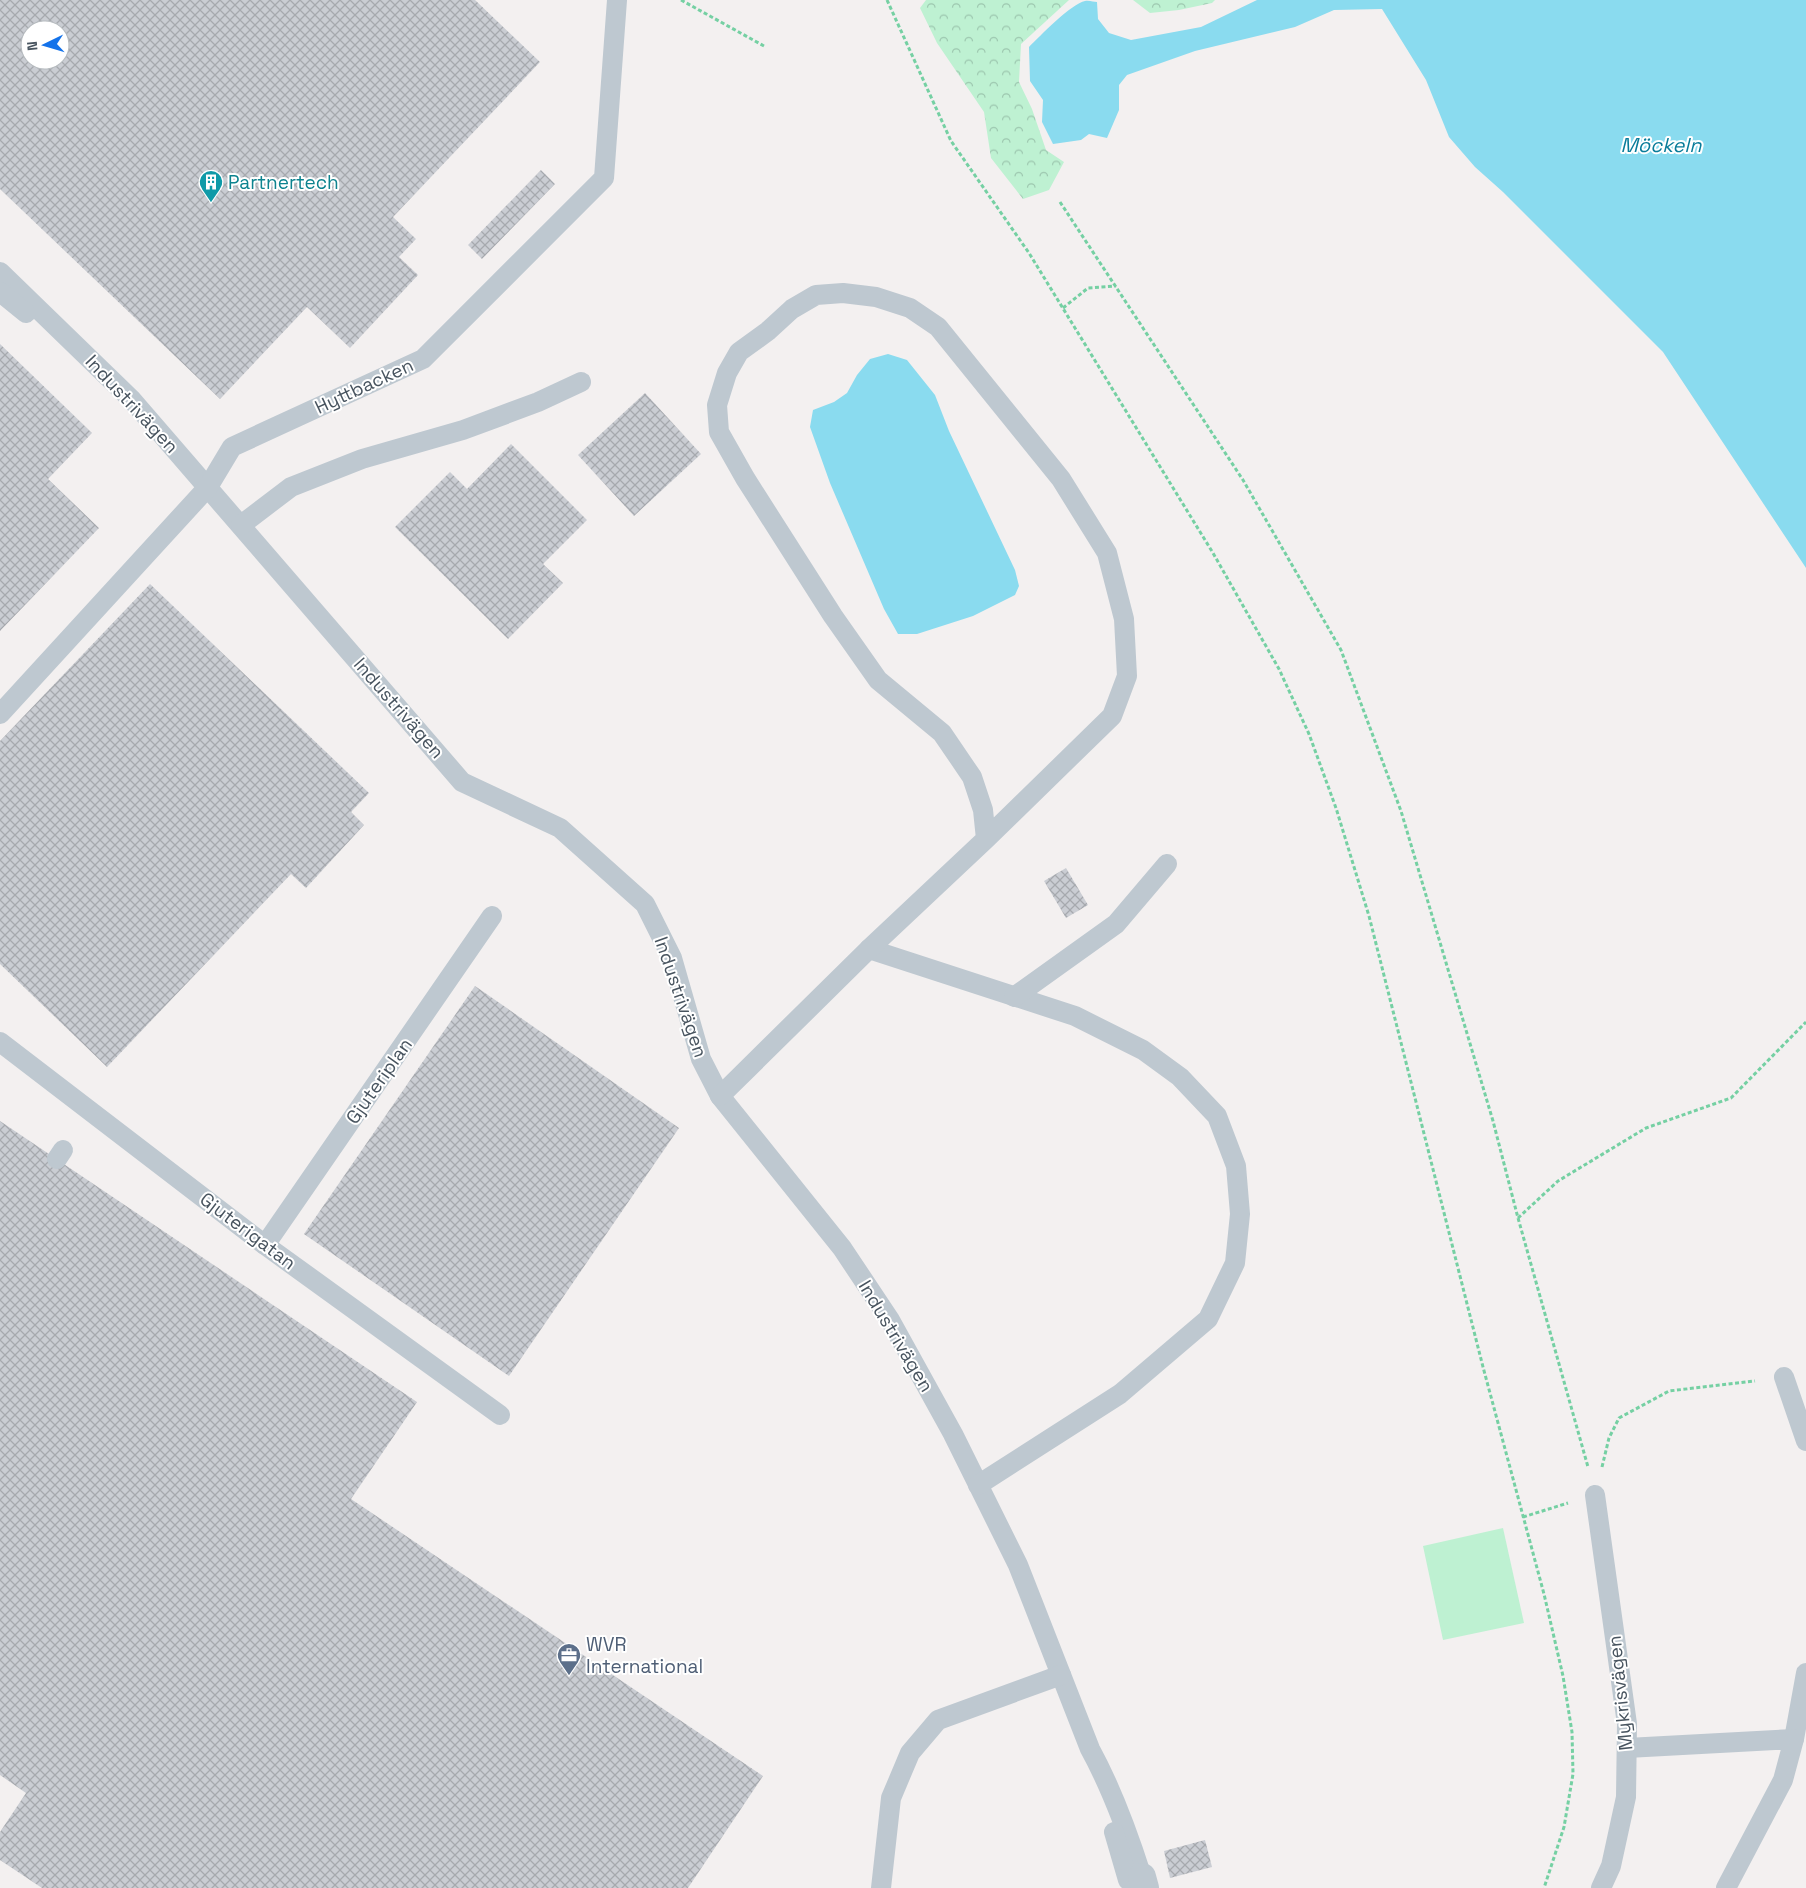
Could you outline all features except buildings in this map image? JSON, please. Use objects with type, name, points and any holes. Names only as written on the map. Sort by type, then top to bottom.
[{"type":"lane","name":"Hyttbacken","points":[[0,714],[208,487],[232,447],[423,360],[604,178],[617,0]]},
{"type":"lane","name":"Industrivägen","points":[[0,272],[132,400],[462,782],[560,828],[645,904],[672,958],[702,1059],[720,1096],[842,1248],[890,1320],[953,1434],[1018,1566],[1090,1749],[1107,1784],[1133,1849],[1136,1883]]},
{"type":"lane","points":[[0,292],[115,384]]},
{"type":"lane","points":[[720,1096],[869,950],[986,839],[1112,716],[1127,676],[1124,619],[1107,553],[1061,479],[938,327],[910,308],[876,297],[843,293],[816,295],[792,309],[768,331],[739,352],[727,373],[717,405],[719,432],[833,616],[878,680],[942,733],[972,777],[983,810],[986,839]]},
{"type":"lane","points":[[241,525],[291,488],[362,459],[463,430],[538,402],[581,382]]},
{"type":"lane","points":[[1014,997],[1116,924],[1167,864]]},
{"type":"lane","name":"Gjuteriplan","points":[[265,1245],[492,916]]},
{"type":"lane","points":[[869,950],[1075,1016],[1142,1050],[1180,1077],[1218,1116],[1236,1166],[1240,1214],[1234,1263],[1208,1319],[1120,1394],[978,1485]]},
{"type":"lane","name":"Gjuterigatan","points":[[0,1042],[265,1245],[500,1415]]},
{"type":"lane","points":[[1784,1377],[1806,1441]]},
{"type":"lane","name":"Mykrisvägen","points":[[1595,1494],[1627,1724],[1626,1797],[1611,1866],[1601,1888]]},
{"type":"lane","points":[[1726,1888],[1783,1780],[1794,1739],[1806,1673]]},
{"type":"lane","points":[[881,1888],[891,1798],[910,1753],[938,1720],[1061,1675]]},
{"type":"lane","points":[[1627,1748],[1794,1739]]},
{"type":"path","points":[[681,0],[764,46]]},
{"type":"path","points":[[887,0],[951,140],[1029,253],[1213,553],[1279,669],[1309,734],[1336,808],[1369,916],[1412,1092],[1564,1676],[1572,1732],[1573,1774],[1564,1827],[1544,1888]]},
{"type":"path","points":[[1060,202],[1243,480],[1341,650],[1401,811],[1493,1121],[1595,1494]]},
{"type":"path","points":[[1063,308],[1088,288],[1116,286]]},
{"type":"path","points":[[1518,1218],[1558,1181],[1646,1128],[1730,1098],[1806,1022]]},
{"type":"path","points":[[1595,1494],[1609,1438],[1619,1418],[1668,1391],[1784,1377]]},
{"type":"path","points":[[1523,1517],[1595,1494]]},
{"type":"green space","points":[[926,0],[1069,0],[1021,44],[1019,82],[1032,109],[1046,150],[1064,162],[1049,190],[1023,199],[991,158],[984,112],[937,43],[920,8]]},
{"type":"green space","points":[[1133,0],[1215,0],[1212,3],[1179,10],[1150,13]]},
{"type":"green space","points":[[1503,1528],[1524,1623],[1443,1640],[1423,1546]]},
{"type":"water","name":"Möckeln","points":[[1257,0],[1806,0],[1806,568],[1663,352],[1503,192],[1475,167],[1449,137],[1426,80],[1382,9],[1334,10],[1295,27],[1195,51],[1127,75],[1119,85],[1119,110],[1107,138],[1089,134],[1081,140],[1053,144],[1042,122],[1043,100],[1030,81],[1029,47],[1056,21],[1079,3],[1085,1],[1097,2],[1098,19],[1109,33],[1131,40],[1201,27]]},
{"type":"water","points":[[888,354],[907,360],[935,395],[949,431],[1015,570],[1019,586],[1015,595],[973,616],[917,634],[898,634],[884,609],[830,483],[810,427],[813,410],[834,402],[847,393],[857,375],[870,359]]},
{"type":"place","name":"Partnertech","points":[[211,203]]},
{"type":"place","name":"WVR International","points":[[569,1676]]}]
